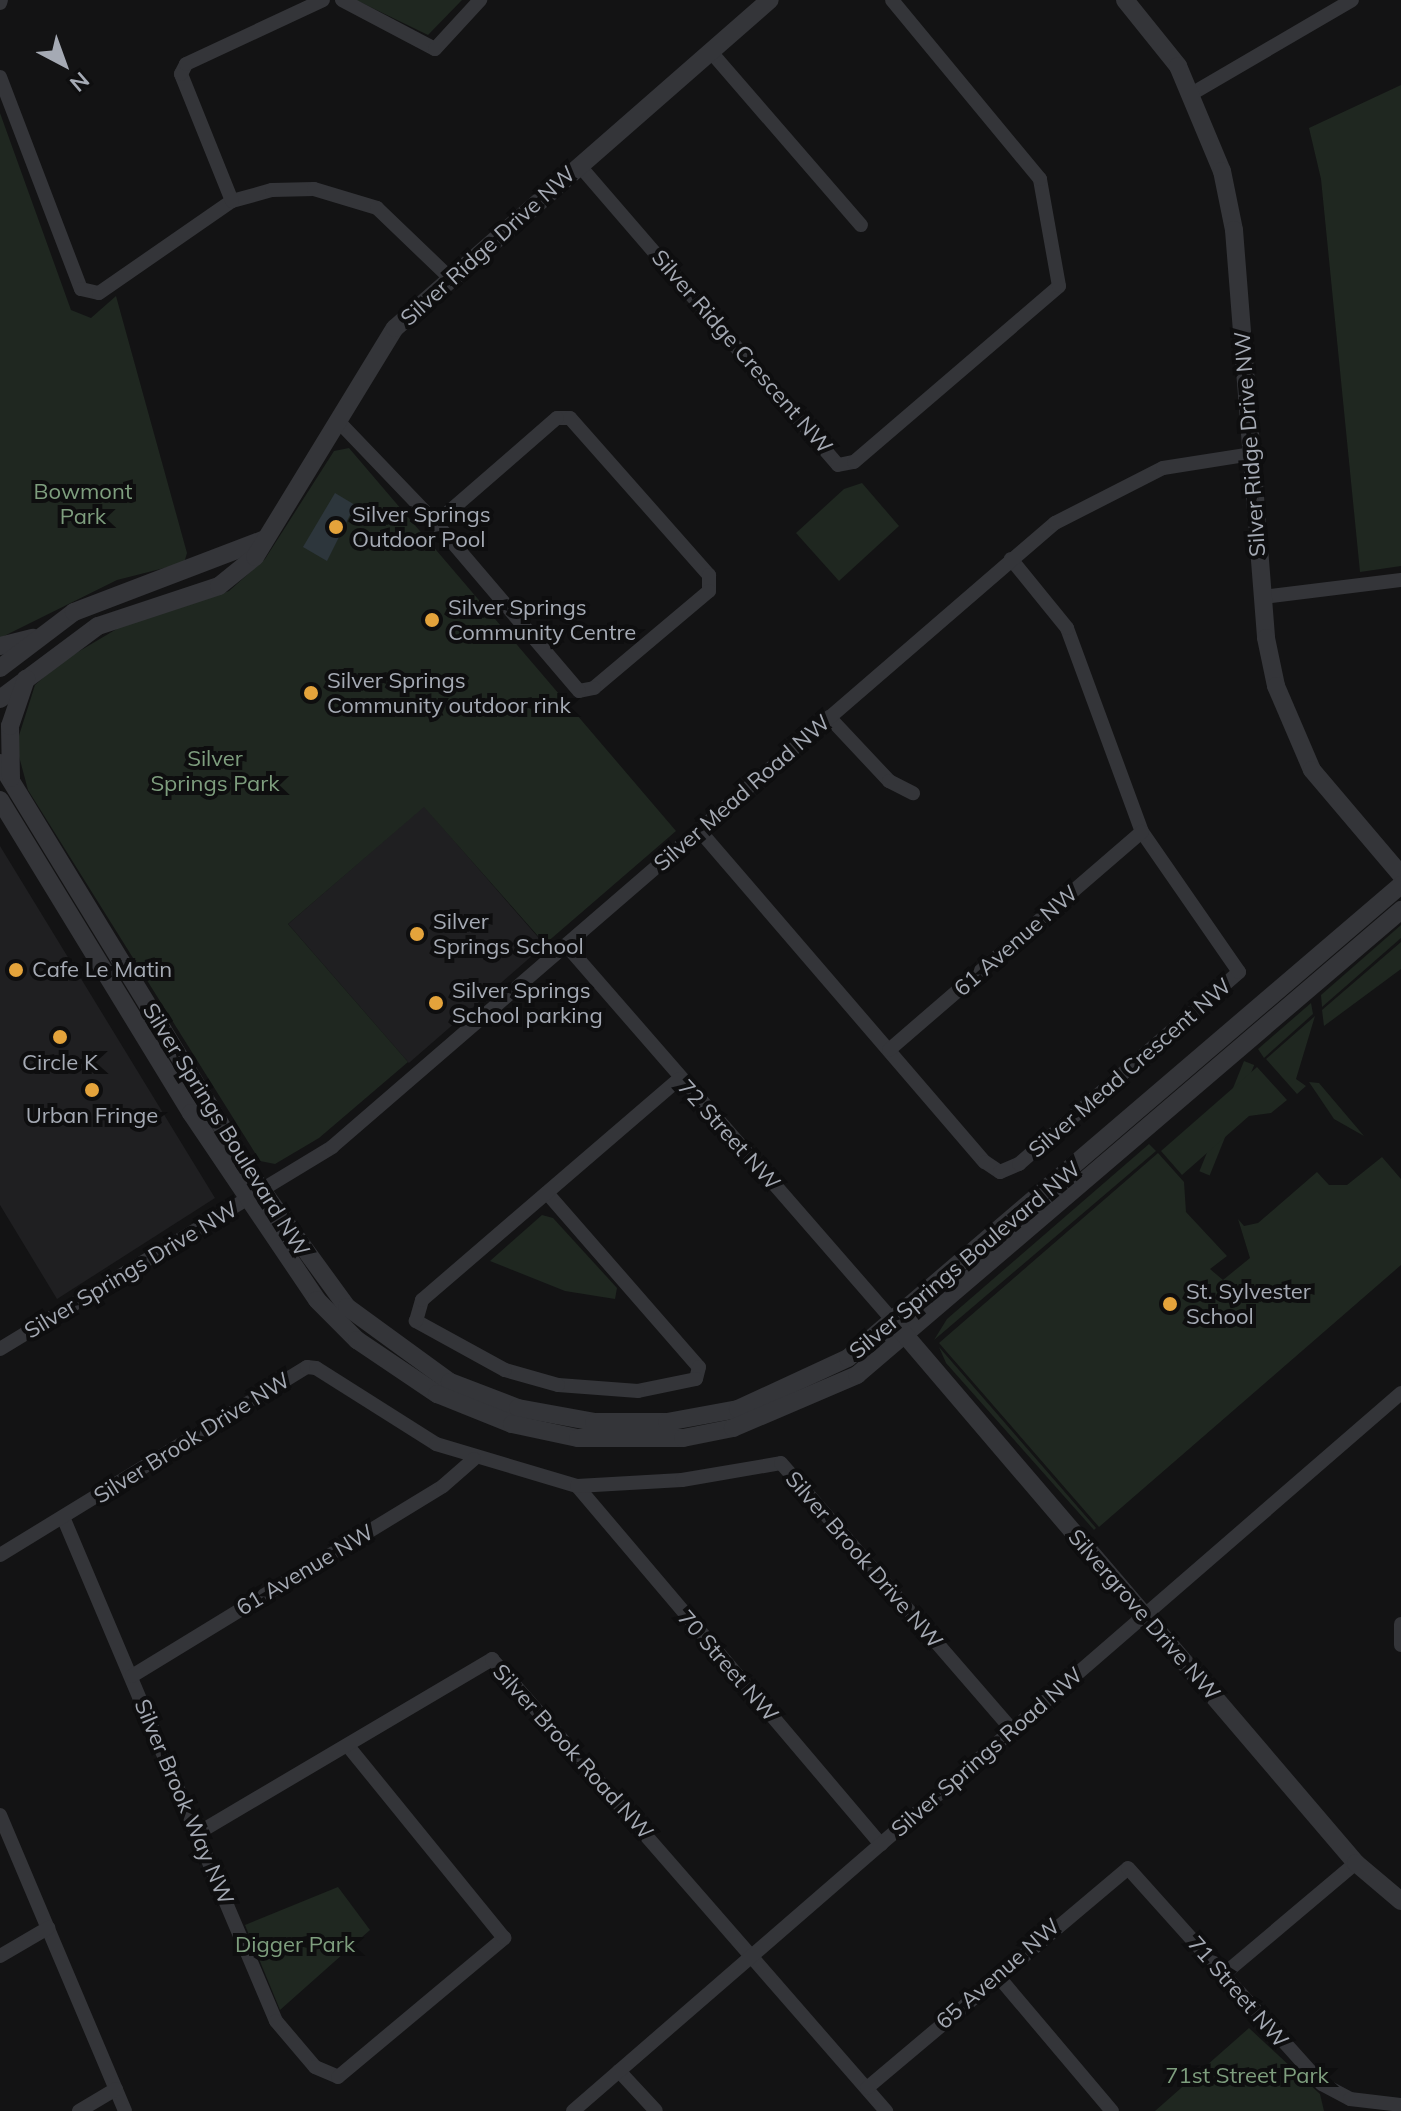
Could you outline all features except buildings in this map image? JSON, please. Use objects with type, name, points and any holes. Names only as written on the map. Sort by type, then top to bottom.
[{"type":"street","points":[[232,201],[181,74],[186,64],[323,0]]},
{"type":"street","points":[[342,0],[435,49],[480,0]]},
{"type":"street","name":"Silver Ridge Drive NW","points":[[0,699],[98,626],[219,586],[255,557],[339,422],[384,341],[449,277],[770,0]]},
{"type":"street","name":"Silver Ridge Crescent NW","points":[[579,165],[838,465],[854,462],[1059,286],[1040,179],[892,0]]},
{"type":"street","name":"Silver Ridge Drive NW","points":[[1125,0],[1193,93],[1212,133],[1234,230],[1263,597],[1276,686],[1312,770],[1401,875]]},
{"type":"street","points":[[1193,93],[1356,1]]},
{"type":"street","points":[[711,52],[861,225]]},
{"type":"street","points":[[0,77],[81,289],[99,293],[232,201],[272,190],[352,198],[407,230],[449,277]]},
{"type":"street","points":[[339,422],[436,523],[579,691],[594,688],[709,591],[709,575],[570,418],[557,418],[436,523]]},
{"type":"street","name":"Silver Mead Road NW","points":[[254,1196],[332,1147],[1011,559],[1111,489],[1163,468],[1251,454]]},
{"type":"street","points":[[0,668],[35,638],[112,594],[263,540]]},
{"type":"street","name":"Silver Mead Crescent NW","points":[[699,830],[985,1162],[1000,1172],[1019,1164],[1239,972],[1142,832],[1067,628],[1011,559]]},
{"type":"street","points":[[1263,597],[1401,580]]},
{"type":"street","points":[[0,646],[35,638]]},
{"type":"street","points":[[11,781],[10,726],[27,676]]},
{"type":"street","points":[[829,717],[889,781],[913,793]]},
{"type":"street","name":"Silver Springs Boulevard NW","points":[[0,763],[302,1282],[357,1340],[437,1394],[545,1432],[621,1441],[733,1428],[833,1389],[907,1337],[1401,910]]},
{"type":"street","name":"Silver Springs Boulevard NW","points":[[0,800],[6,817],[254,1196],[311,1265],[378,1335],[450,1382],[551,1416],[643,1423],[738,1409],[827,1371],[895,1323],[1401,885]]},
{"type":"street","name":"61 Avenue NW","points":[[889,1050],[1142,832]]},
{"type":"street","name":"72 Street NW","points":[[566,945],[679,1079],[895,1323]]},
{"type":"street","points":[[547,1193],[699,1367],[696,1379],[638,1391],[558,1385],[494,1365],[416,1321],[422,1300],[679,1079]]},
{"type":"street","name":"Silver Springs Drive NW","points":[[0,1349],[254,1196]]},
{"type":"street","name":"Silvergrove Drive NW","points":[[895,1323],[1356,1863],[1401,1901]]},
{"type":"street","name":"Silver Brook Drive NW","points":[[0,1555],[307,1367],[474,1459],[577,1486],[682,1480],[781,1463],[1012,1730]]},
{"type":"street","name":"Silver Springs Road NW","points":[[573,2111],[1401,1393]]},
{"type":"street","name":"61 Avenue NW","points":[[132,1676],[443,1486],[474,1459]]},
{"type":"street","name":"70 Street NW","points":[[577,1486],[881,1844]]},
{"type":"street","name":"Silver Brook Way NW","points":[[63,1517],[276,2021],[326,2076],[349,2073],[504,1938],[348,1746]]},
{"type":"street","points":[[1401,1624],[1401,1645]]},
{"type":"street","name":"Silver Brook Road NW","points":[[198,1833],[496,1661],[751,1956]]},
{"type":"street","points":[[0,1815],[125,2111]]},
{"type":"street","points":[[1224,1974],[1356,1863]]},
{"type":"street","name":"65 Avenue NW","points":[[867,2088],[1122,1868],[1133,1871]]},
{"type":"street","name":"71 Street NW","points":[[1133,1871],[1306,2069],[1345,2105],[1401,2105]]},
{"type":"street","points":[[0,1956],[48,1928]]},
{"type":"street","points":[[751,1956],[886,2111]]},
{"type":"street","points":[[997,1975],[1112,2111]]},
{"type":"street","points":[[619,2071],[656,2111]]},
{"type":"street","points":[[79,2111],[116,2089]]},
{"type":"shaded area","points":[[335,493],[355,505],[327,561],[303,547]]},
{"type":"shaded area","name":"Silver Springs School","points":[[424,806],[545,945],[409,1063],[288,924]]},
{"type":"shaded area","points":[[0,846],[215,1198],[57,1299],[0,1205]]},
{"type":"green space","points":[[356,0],[462,0],[428,35]]},
{"type":"green space","points":[[1401,85],[1401,566],[1360,572],[1321,179],[1309,128]]},
{"type":"green space","name":"Bowmont Park","points":[[0,113],[71,310],[91,318],[116,296],[187,553],[184,563],[117,580],[0,638]]},
{"type":"green space","name":"Silver Springs Park","points":[[349,448],[676,831],[545,944],[424,807],[288,924],[408,1062],[319,1138],[275,1164],[260,1161],[28,790],[16,745],[35,685],[61,662],[120,627],[229,591],[265,559],[334,451]]},
{"type":"green space","points":[[862,483],[899,526],[839,581],[796,533],[844,489]]},
{"type":"green space","points":[[1401,925],[1401,938],[1322,1007],[1321,995]]},
{"type":"green space","points":[[1401,942],[1401,969],[1324,1026],[1322,1010]]},
{"type":"green space","points":[[1311,1003],[1313,1014],[1264,1058],[1258,1049]]},
{"type":"green space","points":[[1315,1016],[1296,1079],[1306,1086],[1297,1094],[1266,1059]]},
{"type":"green space","points":[[1244,1061],[1254,1065],[1210,1175],[1199,1171]]},
{"type":"green space","points":[[1257,1067],[1287,1100],[1271,1113],[1249,1116],[1182,1175],[1161,1151]]},
{"type":"green space","points":[[1309,1082],[1319,1083],[1364,1136],[1334,1119]]},
{"type":"green space","points":[[1149,1144],[1156,1151],[934,1340],[947,1319]]},
{"type":"green space","name":"St. Sylvester School","points":[[1158,1153],[1184,1182],[1186,1212],[1227,1256],[1210,1269],[1223,1280],[1250,1258],[1238,1219],[1244,1226],[1258,1223],[1317,1172],[1329,1185],[1347,1185],[1382,1157],[1401,1179],[1401,1265],[1099,1527],[939,1343]]},
{"type":"green space","points":[[542,1215],[553,1218],[617,1288],[615,1299],[565,1291],[490,1261]]},
{"type":"green space","points":[[939,1347],[1096,1528],[1094,1530],[946,1363]]},
{"type":"green space","name":"Digger Park","points":[[338,1887],[370,1930],[280,2010],[245,1925]]},
{"type":"green space","name":"71st Street Park","points":[[1249,2028],[1320,2094],[1324,2111],[1155,2111]]},
{"type":"place","name":"Silver Springs Outdoor Pool","points":[[336,527]]},
{"type":"place","name":"Silver Springs Community Centre","points":[[432,620]]},
{"type":"place","name":"Silver Springs Community outdoor rink","points":[[311,693]]},
{"type":"place","name":"Silver Springs School","points":[[417,934]]},
{"type":"place","name":"Cafe Le Matin","points":[[16,970]]},
{"type":"place","name":"Silver Springs School parking","points":[[436,1003]]},
{"type":"place","name":"Circle K","points":[[60,1037]]},
{"type":"place","name":"Urban Fringe","points":[[92,1090]]},
{"type":"place","name":"St. Sylvester School","points":[[1170,1304]]}]
